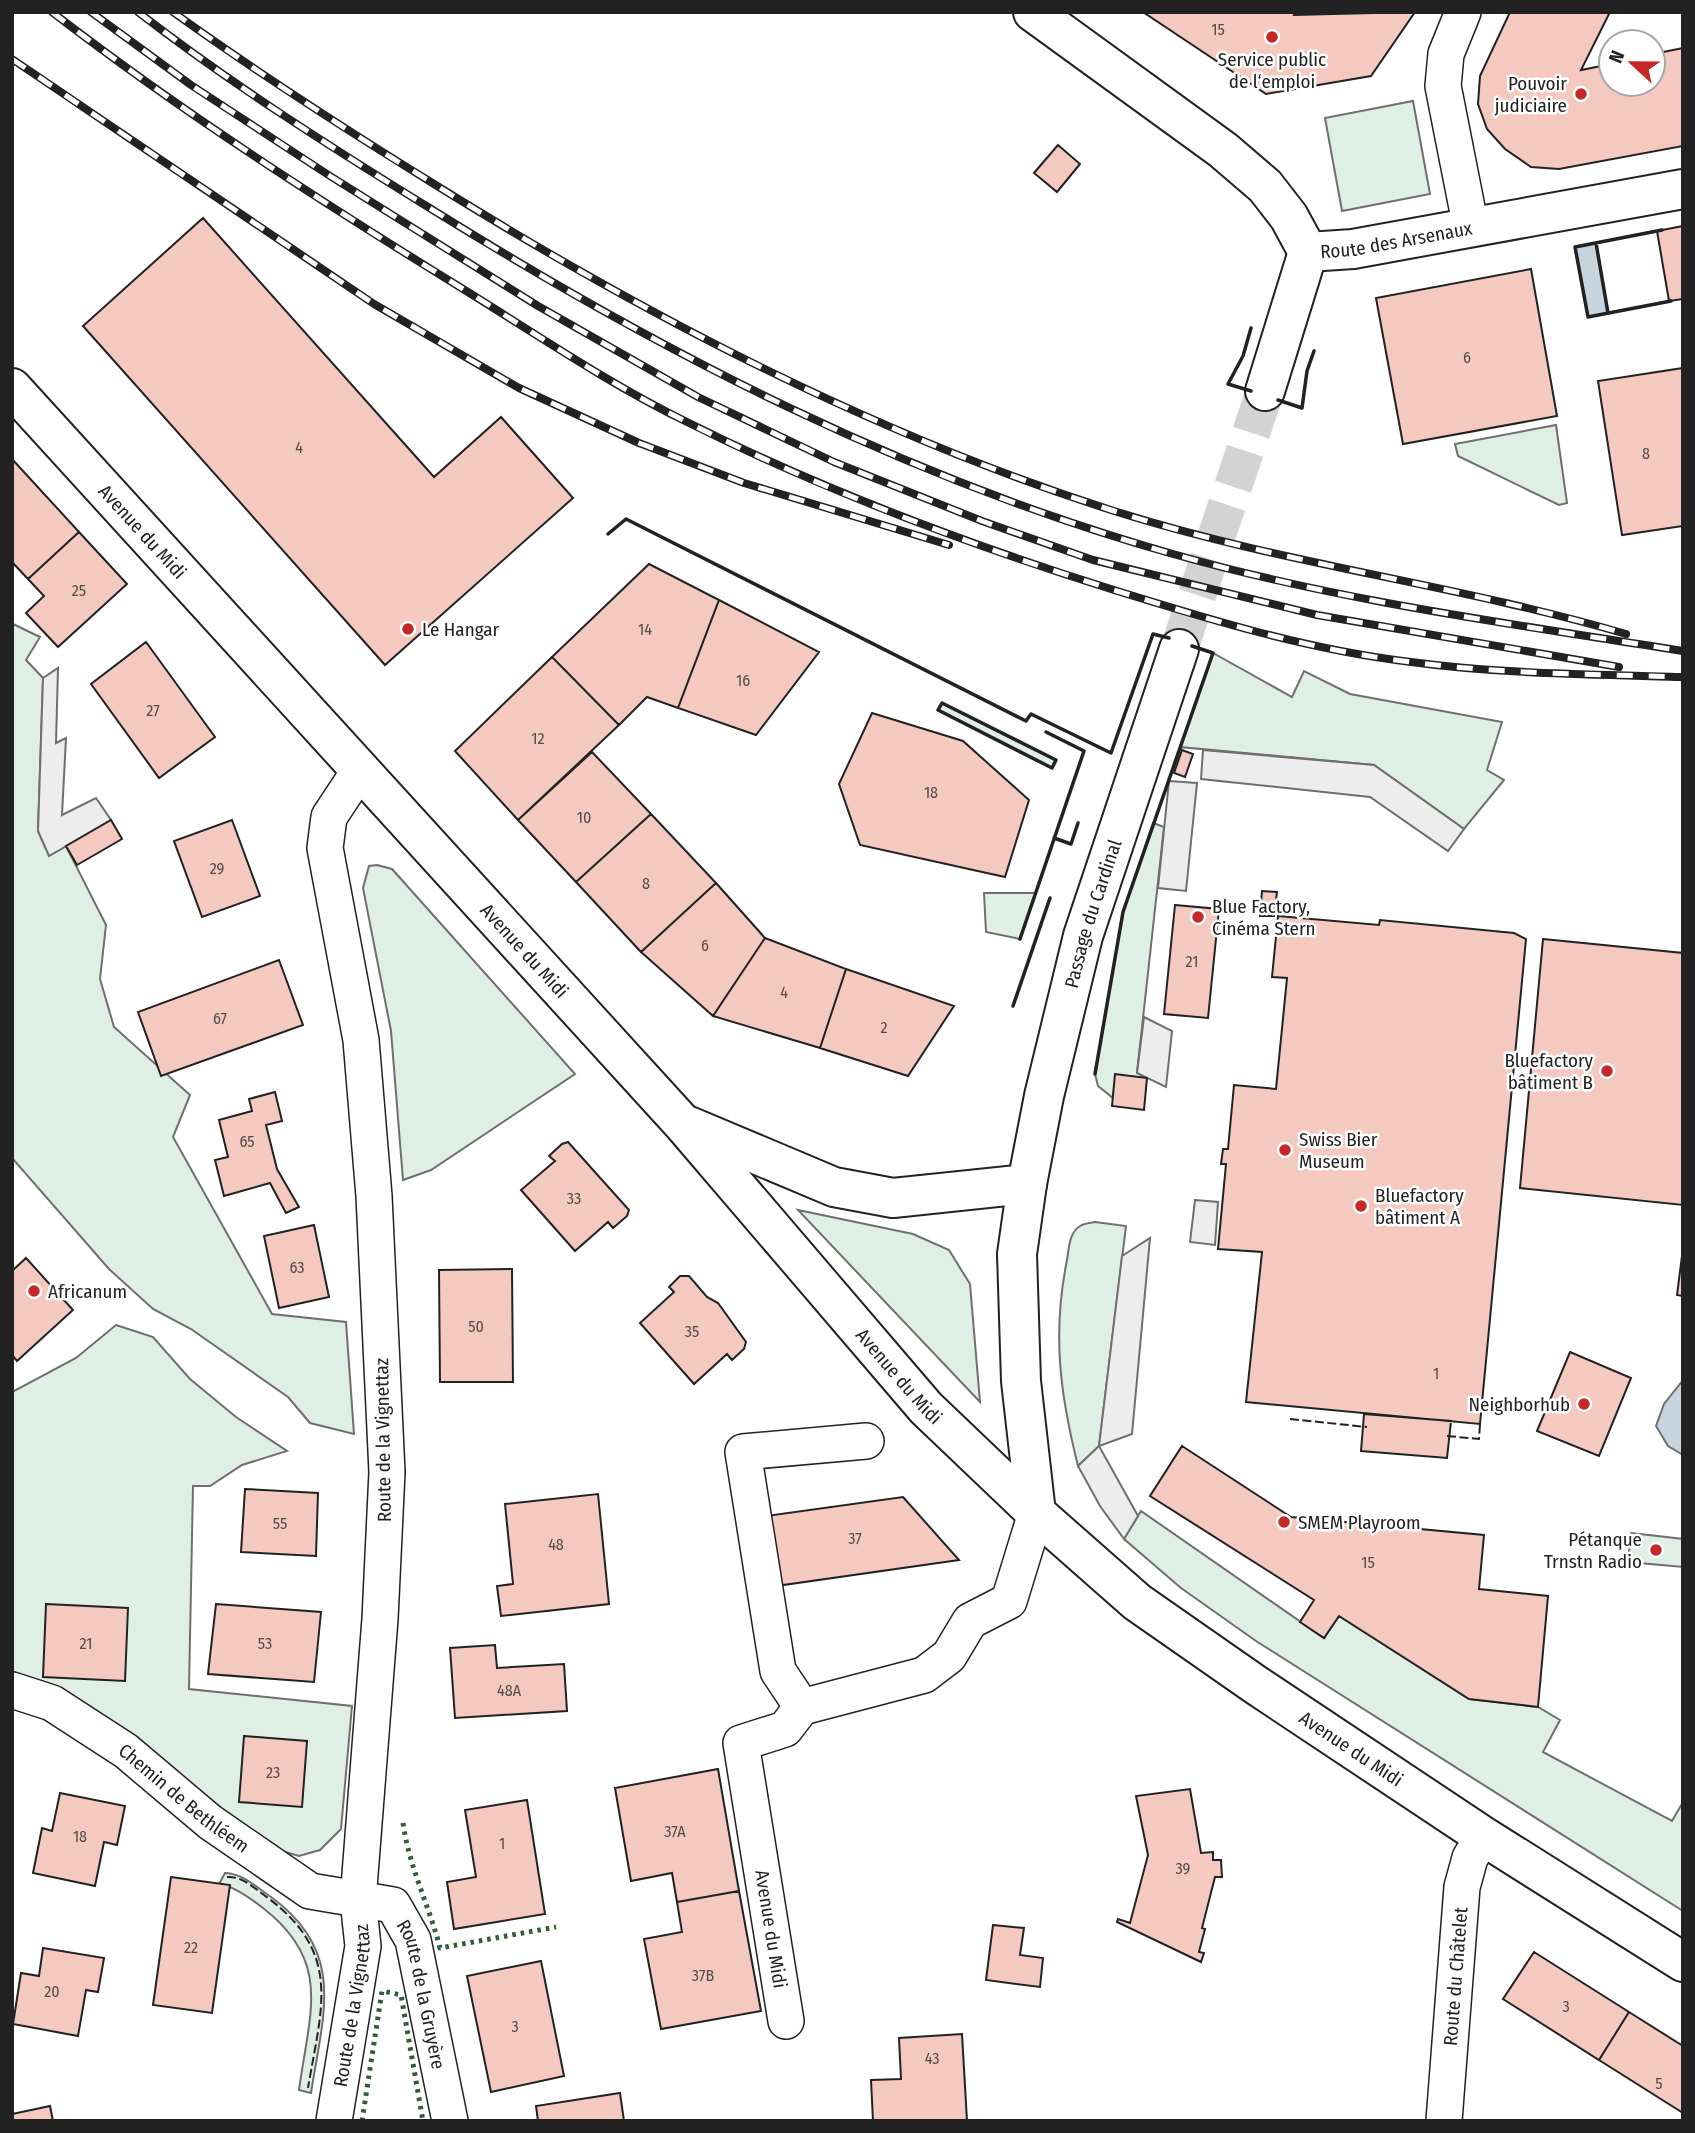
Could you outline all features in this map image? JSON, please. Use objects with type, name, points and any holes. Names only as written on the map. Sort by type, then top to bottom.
[{"type":"main road","name":"Route des Arsenaux","points":[[1033,12],[1223,150],[1265,186],[1290,216],[1307,252],[1353,250],[1683,189]]},
{"type":"main road","points":[[1265,391],[1307,252]]},
{"type":"main road","name":"Avenue du Midi","points":[[12,388],[683,1124],[926,1408],[1036,1513],[1137,1602],[1483,1836],[1683,1962]]},
{"type":"main road","name":"Passage du Cardinal","points":[[1036,1513],[1021,1381],[1017,1254],[1027,1184],[1083,936],[1179,649]]},
{"type":"main road","points":[[683,1124],[834,1187],[893,1198],[1027,1184]]},
{"type":"street","points":[[1463,12],[1446,54],[1443,86],[1471,228]]},
{"type":"street","name":"Route de la Vignettaz","points":[[334,2121],[363,1946],[358,1900],[380,1619],[387,1472],[374,1196],[360,1040],[325,848],[329,817],[360,770]]},
{"type":"street","points":[[866,1441],[743,1452],[778,1671],[802,1707],[924,1675],[949,1656],[970,1621],[1009,1601],[1036,1513]]},
{"type":"street","name":"Chemin de Bethléem","points":[[12,1690],[52,1703],[127,1751],[209,1822],[310,1891],[358,1900]]},
{"type":"street","name":"Avenue du Midi","points":[[786,2021],[741,1744],[785,1729],[802,1707]]},
{"type":"street","name":"Route du Châtelet","points":[[1444,2121],[1462,1886],[1470,1858],[1483,1836]]},
{"type":"street","name":"Route de la Gruyère","points":[[358,1900],[393,1905],[413,1940],[450,2121]]},
{"type":"green space","points":[[1413,101],[1430,194],[1342,211],[1325,118]]},
{"type":"green space","points":[[1556,425],[1567,503],[1559,505],[1458,456],[1455,444]]},
{"type":"green space","points":[[13,624],[40,637],[26,660],[43,678],[38,831],[49,855],[66,846],[106,925],[100,979],[114,1027],[190,1095],[173,1137],[272,1314],[346,1322],[354,1434],[310,1423],[288,1397],[191,1329],[153,1309],[109,1269],[12,1158]]},
{"type":"green space","points":[[1213,653],[1292,697],[1304,671],[1350,694],[1502,722],[1487,770],[1504,780],[1464,829],[1374,765],[1180,747]]},
{"type":"green space","points":[[942,703],[1056,760],[1052,768],[938,710]]},
{"type":"green space","points":[[1153,823],[1164,827],[1137,1073],[1147,1078],[1116,1075],[1113,1098],[1098,1086],[1095,1074],[1123,912]]},
{"type":"green space","points":[[369,866],[392,869],[575,1074],[431,1170],[403,1180],[391,1031],[363,888]]},
{"type":"green space","points":[[984,893],[1036,893],[1020,939],[986,932]]},
{"type":"green space","points":[[798,1210],[913,1234],[949,1250],[970,1284],[980,1402]]},
{"type":"green space","points":[[1095,1222],[1126,1226],[1099,1446],[1078,1466],[1060,1364],[1060,1313],[1072,1237],[1080,1226]]},
{"type":"green space","points":[[116,1325],[153,1337],[190,1379],[236,1417],[287,1451],[242,1465],[210,1486],[193,1486],[189,1689],[352,1706],[341,1829],[320,1850],[299,1856],[272,1848],[71,1702],[12,1671],[12,1392],[76,1358]]},
{"type":"green space","points":[[1141,1511],[1324,1638],[1339,1616],[1469,1699],[1538,1707],[1560,1720],[1543,1752],[1672,1821],[1683,1802],[1683,1911],[1256,1641],[1181,1588],[1124,1539]]},
{"type":"green space","name":"Pétanque Trnstn Radio","points":[[1631,1533],[1683,1539],[1683,1567],[1628,1562]]},
{"type":"green space","points":[[225,1873],[249,1882],[295,1918],[311,1940],[320,1962],[324,2011],[311,2093],[299,2090],[310,2013],[308,1969],[300,1949],[285,1928],[247,1896],[219,1884]]},
{"type":"shaded area","points":[[1596,243],[1608,313],[1588,317],[1575,247]]},
{"type":"shaded area","points":[[58,668],[56,743],[66,738],[62,815],[96,798],[111,820],[49,856],[38,831],[43,678]]},
{"type":"shaded area","points":[[1203,750],[1374,765],[1464,829],[1448,851],[1370,797],[1201,779]]},
{"type":"shaded area","points":[[1169,781],[1197,783],[1186,891],[1158,888]]},
{"type":"shaded area","points":[[1144,1017],[1172,1031],[1166,1087],[1137,1073]]},
{"type":"shaded area","points":[[1195,1200],[1218,1202],[1215,1245],[1190,1242]]},
{"type":"shaded area","points":[[1150,1238],[1132,1434],[1099,1446],[1122,1256]]},
{"type":"shaded area","points":[[1683,1380],[1683,1455],[1668,1446],[1656,1426],[1664,1404]]},
{"type":"shaded area","points":[[1099,1446],[1138,1516],[1124,1539],[1100,1506],[1078,1466]]},
{"type":"building","points":[[1143,12],[1295,12],[1294,15],[1415,12],[1371,76],[1266,94]]},
{"type":"building","name":"Pouvoir judiciaire","points":[[1510,12],[1610,12],[1602,28],[1597,28],[1597,38],[1581,70],[1597,67],[1597,98],[1667,98],[1667,51],[1683,48],[1683,146],[1559,169],[1531,167],[1505,149],[1487,129],[1478,104],[1480,76]]},
{"type":"building","points":[[1058,145],[1080,164],[1057,192],[1034,173]]},
{"type":"building","points":[[203,218],[434,477],[501,417],[573,498],[385,665],[83,326]]},
{"type":"building","points":[[1683,226],[1683,299],[1669,301],[1657,231]]},
{"type":"building","points":[[1531,269],[1557,416],[1403,444],[1376,298]]},
{"type":"building","points":[[1683,368],[1683,526],[1622,535],[1598,381]]},
{"type":"building","points":[[12,459],[79,532],[28,579],[12,562]]},
{"type":"building","points":[[79,532],[127,584],[58,647],[26,613],[44,596],[28,579]]},
{"type":"building","points":[[649,564],[719,600],[678,708],[647,697],[619,725],[552,657]]},
{"type":"building","points":[[719,600],[819,652],[756,735],[678,708]]},
{"type":"building","points":[[146,642],[215,737],[159,778],[91,684]]},
{"type":"building","points":[[552,657],[619,725],[518,820],[455,751]]},
{"type":"building","points":[[872,713],[963,741],[1029,800],[1005,877],[860,845],[839,784]]},
{"type":"building","points":[[1182,750],[1193,754],[1185,777],[1174,773]]},
{"type":"building","points":[[592,752],[651,814],[576,882],[518,820]]},
{"type":"building","points":[[651,814],[716,883],[641,952],[576,882]]},
{"type":"building","points":[[111,820],[122,839],[77,865],[66,846]]},
{"type":"building","points":[[232,820],[260,896],[202,917],[174,841]]},
{"type":"building","points":[[716,883],[765,938],[713,1016],[641,952]]},
{"type":"building","points":[[1262,891],[1277,892],[1274,916],[1260,916]]},
{"type":"building","points":[[1175,905],[1219,909],[1208,1018],[1164,1014]]},
{"type":"building","name":"Bluefactory bâtiment A","points":[[1278,916],[1379,925],[1380,920],[1514,933],[1526,939],[1480,1424],[1246,1402],[1262,1252],[1218,1249],[1226,1164],[1221,1164],[1223,1149],[1228,1149],[1234,1085],[1276,1089],[1287,978],[1272,977]]},
{"type":"building","points":[[765,938],[846,969],[820,1048],[713,1016]]},
{"type":"building","name":"Bluefactory bâtiment B","points":[[1543,939],[1683,953],[1683,1205],[1520,1188]]},
{"type":"building","points":[[279,960],[303,1025],[161,1076],[138,1012]]},
{"type":"building","points":[[846,969],[954,1006],[908,1076],[820,1048]]},
{"type":"building","points":[[1115,1074],[1147,1078],[1144,1110],[1112,1106]]},
{"type":"building","points":[[275,1092],[282,1121],[266,1125],[277,1169],[299,1207],[286,1213],[270,1183],[224,1196],[215,1160],[228,1157],[219,1120],[252,1111],[249,1099]]},
{"type":"building","points":[[568,1142],[629,1210],[627,1216],[613,1228],[608,1222],[575,1251],[521,1190],[555,1161],[549,1156]]},
{"type":"building","points":[[314,1225],[329,1297],[279,1308],[264,1236]]},
{"type":"building","points":[[1683,1256],[1683,1296],[1677,1295]]},
{"type":"building","name":"Africanum","points":[[26,1258],[73,1310],[17,1361],[12,1355],[12,1271]]},
{"type":"building","points":[[512,1269],[513,1382],[440,1382],[439,1270]]},
{"type":"building","points":[[680,1276],[689,1276],[707,1297],[718,1303],[746,1342],[744,1349],[732,1360],[727,1354],[694,1384],[640,1323],[674,1292],[669,1287]]},
{"type":"building","name":"Neighborhub","points":[[1570,1352],[1631,1378],[1599,1456],[1537,1431]]},
{"type":"building","points":[[1364,1414],[1451,1421],[1447,1458],[1361,1451]]},
{"type":"building","points":[[1182,1446],[1291,1517],[1484,1535],[1479,1589],[1548,1596],[1538,1707],[1469,1699],[1339,1616],[1324,1638],[1300,1622],[1314,1600],[1150,1496]]},
{"type":"building","points":[[245,1489],[318,1493],[316,1556],[241,1552]]},
{"type":"building","points":[[598,1494],[609,1604],[501,1616],[497,1586],[513,1584],[505,1504]]},
{"type":"building","points":[[903,1497],[959,1560],[776,1586],[766,1516]]},
{"type":"building","points":[[46,1604],[128,1608],[125,1681],[43,1677]]},
{"type":"building","points":[[216,1604],[321,1612],[314,1682],[208,1674]]},
{"type":"building","points":[[495,1645],[497,1668],[564,1664],[567,1711],[455,1718],[450,1648]]},
{"type":"building","points":[[244,1736],[307,1741],[302,1807],[239,1802]]},
{"type":"building","points":[[718,1769],[739,1891],[677,1902],[672,1873],[631,1881],[615,1788]]},
{"type":"building","points":[[1190,1789],[1201,1853],[1213,1852],[1213,1860],[1221,1860],[1222,1877],[1215,1877],[1202,1928],[1205,1929],[1199,1952],[1204,1953],[1201,1962],[1117,1922],[1118,1919],[1130,1923],[1148,1855],[1136,1796]]},
{"type":"building","points":[[60,1793],[125,1806],[117,1845],[104,1842],[95,1886],[33,1873],[42,1828],[52,1831]]},
{"type":"building","points":[[527,1800],[545,1914],[454,1929],[447,1882],[476,1877],[465,1810]]},
{"type":"building","points":[[171,1877],[230,1885],[212,2013],[153,2005]]},
{"type":"building","points":[[739,1891],[761,2011],[661,2029],[644,1939],[682,1932],[677,1902]]},
{"type":"building","points":[[993,1925],[1024,1928],[1020,1955],[1043,1958],[1040,1987],[986,1980]]},
{"type":"building","points":[[43,1948],[104,1958],[98,1992],[86,1990],[78,2036],[13,2024],[21,1973],[39,1976]]},
{"type":"building","points":[[1534,1952],[1629,2012],[1599,2060],[1503,1999]]},
{"type":"building","points":[[541,1961],[564,2076],[491,2092],[467,1976]]},
{"type":"building","points":[[1629,2012],[1683,2046],[1683,2113],[1599,2060]]},
{"type":"building","points":[[962,2034],[967,2121],[873,2121],[871,2080],[901,2079],[899,2038]]},
{"type":"building","points":[[620,2093],[624,2121],[538,2121],[536,2106]]},
{"type":"building","points":[[50,2106],[53,2121],[12,2121],[12,2114]]},
{"type":"tunnel","points":[[1179,649],[1265,391]]},
{"type":"railway","points":[[52,12],[152,86],[254,156],[629,392],[791,471],[897,515],[1059,572],[1187,612],[1335,650],[1478,669],[1680,677]]},
{"type":"railway","points":[[91,12],[191,85],[538,306],[698,397],[834,462],[982,521],[1093,560],[1317,615],[1619,667]]},
{"type":"railway","points":[[138,12],[280,113],[517,261],[606,313],[697,361],[881,450],[1073,523],[1236,571],[1426,610],[1683,651]]},
{"type":"railway","points":[[173,12],[269,79],[434,184],[596,280],[763,368],[934,445],[1022,479],[1175,529],[1303,560],[1498,601],[1626,634]]},
{"type":"railway","points":[[12,59],[374,304],[519,388],[639,443],[744,483],[949,545]]},
{"type":"hedge","points":[[403,1823],[410,1855],[440,1948],[556,1927]]},
{"type":"hedge","points":[[362,2121],[382,1991],[401,1995],[423,2121]]},
{"type":"fence","points":[[1290,1419],[1367,1427]]},
{"type":"fence","points":[[1447,1436],[1479,1439],[1480,1424]]},
{"type":"fence","points":[[227,1877],[249,1884],[292,1919],[308,1940],[317,1962],[321,2008],[308,2088]]},
{"type":"wall","points":[[1662,230],[1575,247],[1588,317],[1671,301]]},
{"type":"wall","points":[[1596,243],[1608,313]]},
{"type":"wall","points":[[1251,328],[1243,356],[1228,384],[1251,391]]},
{"type":"wall","points":[[1278,400],[1302,408],[1307,371],[1314,351]]},
{"type":"wall","points":[[608,534],[626,519],[1026,721],[1031,714],[1111,753],[1153,634],[1169,638]]},
{"type":"wall","points":[[1095,1074],[1123,912],[1213,653],[1192,646]]},
{"type":"wall","points":[[942,703],[1056,760],[1052,768],[938,710],[942,703]]},
{"type":"wall","points":[[1020,939],[1084,751],[1046,732]]},
{"type":"wall","points":[[1054,838],[1071,844],[1078,823]]},
{"type":"wall","points":[[1013,1006],[1050,898]]},
{"type":"place","name":"Service public de l‘emploi","points":[[1272,37]]},
{"type":"place","name":"Pouvoir judiciaire","points":[[1581,94]]},
{"type":"place","name":"Le Hangar","points":[[408,629]]},
{"type":"place","name":"Blue Factory, Cinéma Stern","points":[[1198,917]]},
{"type":"place","name":"Bluefactory bâtiment B","points":[[1607,1071]]},
{"type":"place","name":"Swiss Bier Museum","points":[[1285,1150]]},
{"type":"place","name":"Bluefactory bâtiment A","points":[[1361,1206]]},
{"type":"place","name":"Africanum","points":[[34,1291]]},
{"type":"place","name":"Neighborhub","points":[[1584,1404]]},
{"type":"place","name":"SMEM Playroom","points":[[1284,1522]]},
{"type":"place","name":"Pétanque Trnstn Radio","points":[[1656,1550]]}]
